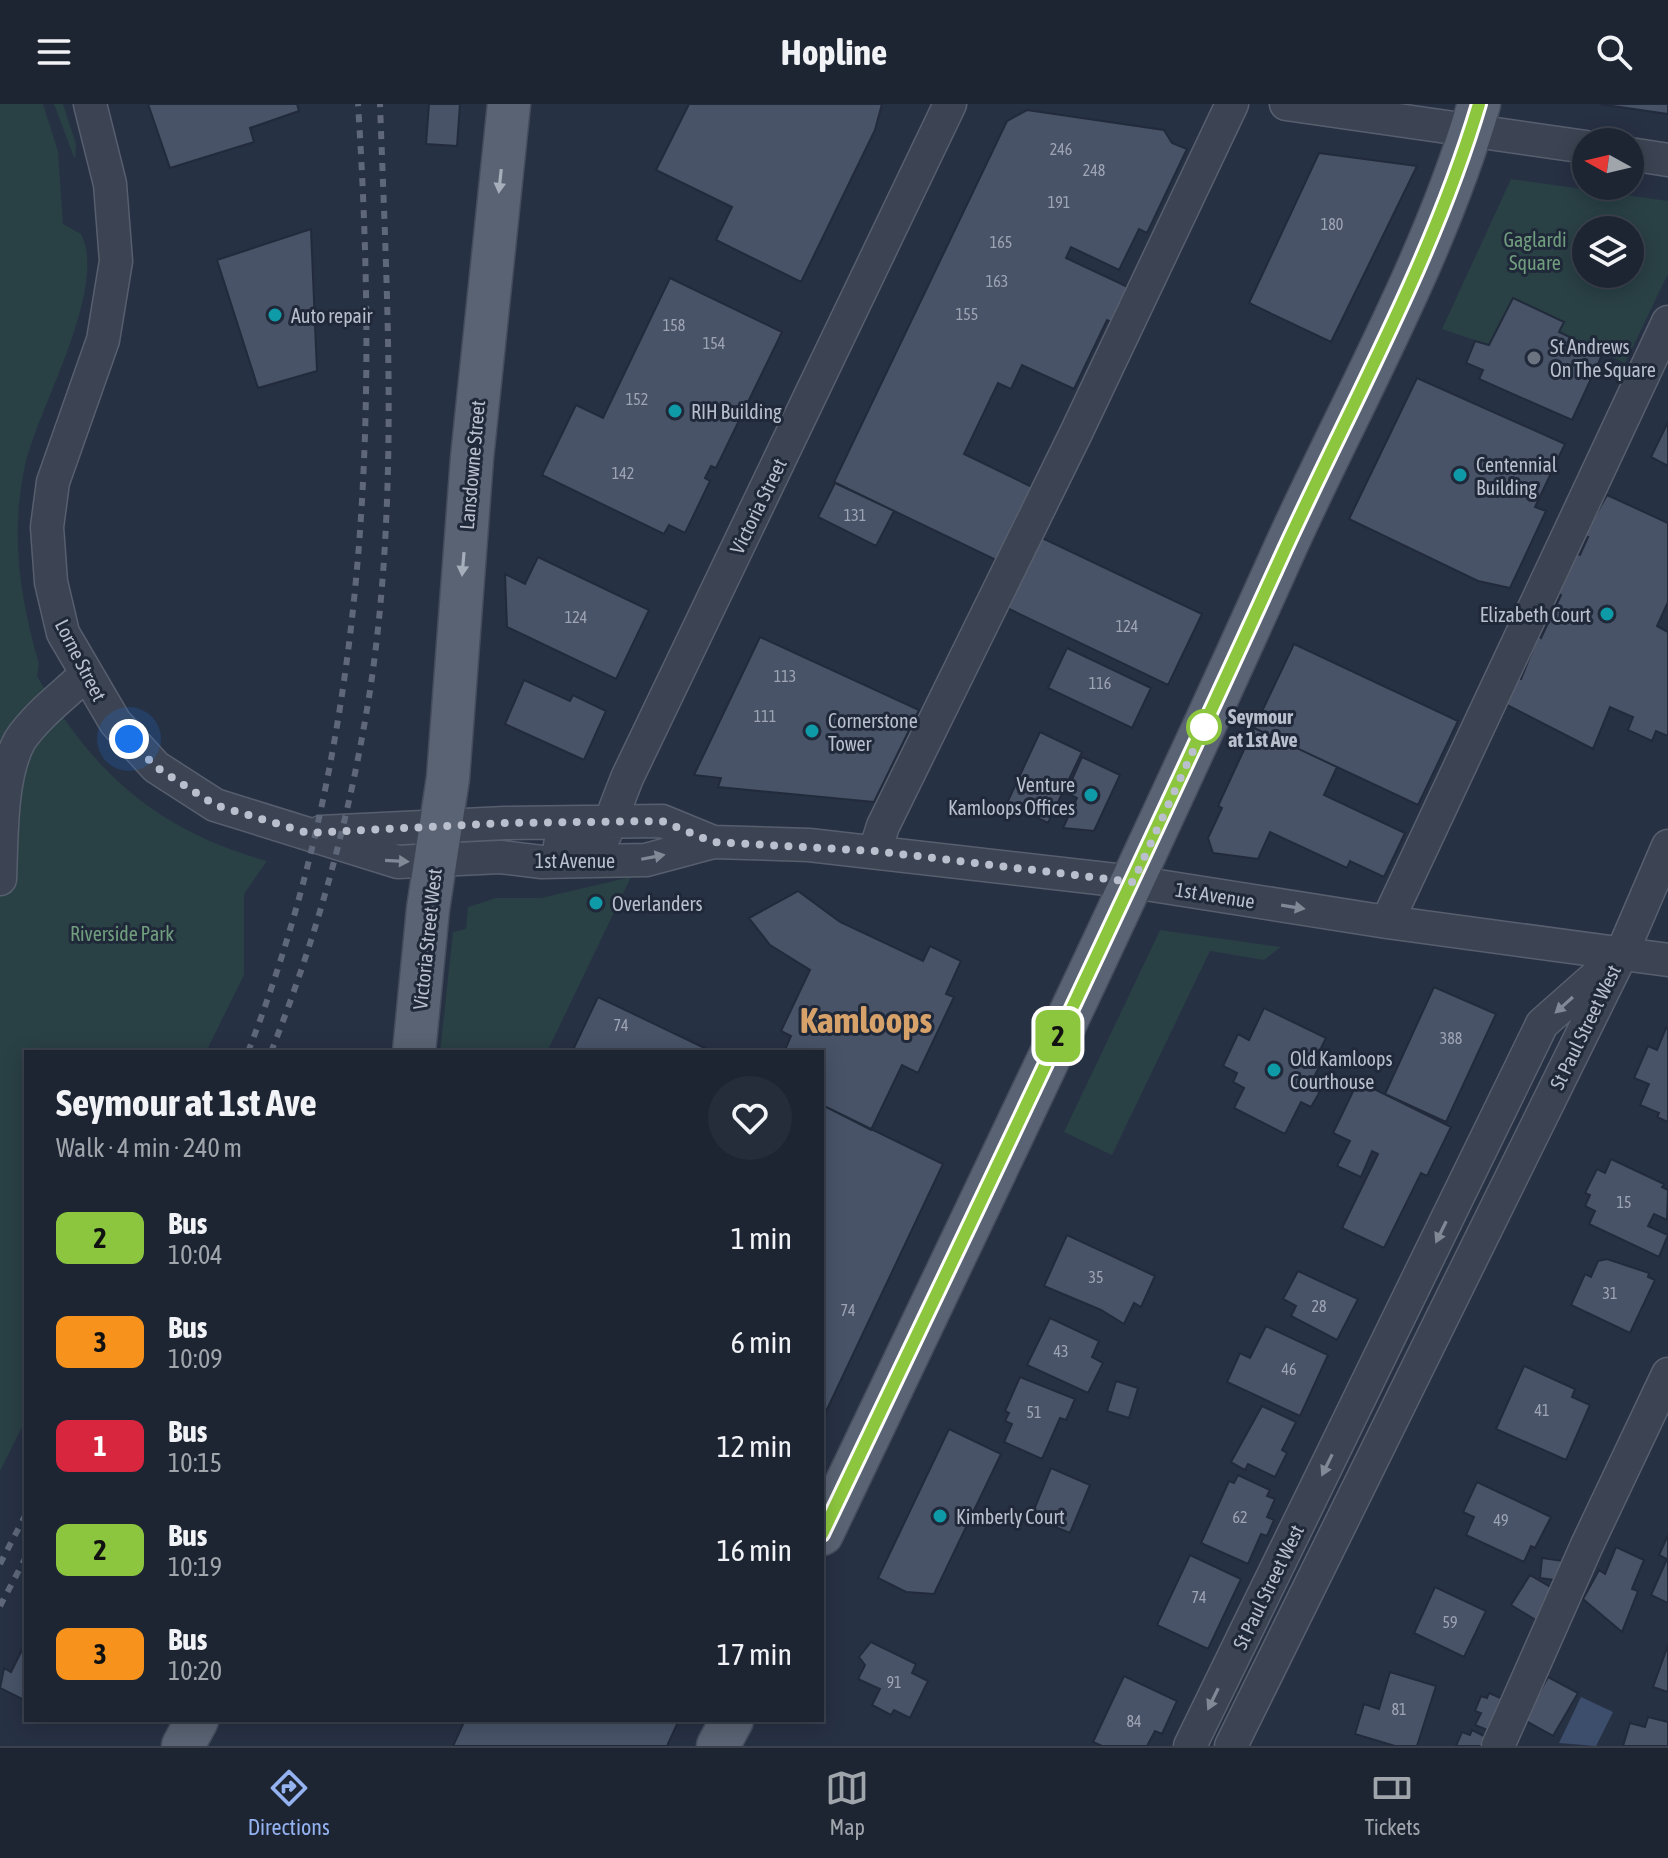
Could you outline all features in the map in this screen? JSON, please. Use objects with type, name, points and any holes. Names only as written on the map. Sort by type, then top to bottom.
[{"type":"main road","name":"Lansdowne Street","points":[[438,844],[472,458],[509,104]]},
{"type":"main road","points":[[824,1530],[1133,882],[1445,203],[1475,117]]},
{"type":"main road","name":"Victoria Street West","points":[[414,1050],[438,844]]},
{"type":"main road","points":[[183,1746],[196,1722]]},
{"type":"main road","points":[[718,1746],[731,1722]]},
{"type":"street","name":"Lorne Street","points":[[90,104],[115,211],[114,281],[103,340],[53,482],[47,540],[48,566],[58,614],[85,675],[129,739],[171,778],[215,805],[308,833],[384,861],[438,844]]},
{"type":"street","name":"Victoria Street","points":[[609,822],[950,104]]},
{"type":"street","points":[[875,851],[883,826],[1076,433],[1232,104]]},
{"type":"street","points":[[1286,104],[1475,117],[1572,143]]},
{"type":"street","points":[[1644,156],[1668,160]]},
{"type":"street","points":[[1387,922],[1668,322]]},
{"type":"street","points":[[0,879],[5,789],[13,754],[29,728],[85,675]]},
{"type":"street","name":"1st Avenue","points":[[438,844],[609,822],[662,821],[713,842]]},
{"type":"street","points":[[500,857],[541,846],[591,845],[605,835],[609,822]]},
{"type":"street","name":"1st Avenue","points":[[438,844],[542,862],[646,860],[713,842],[875,851],[1133,882],[1387,922],[1668,960]]},
{"type":"street","points":[[1622,953],[1668,846]]},
{"type":"street","name":"St Paul Street West","points":[[1190,1746],[1542,1024],[1622,953]]},
{"type":"street","name":"St Paul Street West","points":[[1231,1746],[1622,953]]},
{"type":"street","points":[[1498,1746],[1587,1545],[1668,1374]]},
{"type":"green space","name":"Riverside Park","points":[[0,104],[43,104],[58,151],[63,224],[81,234],[87,257],[86,285],[79,316],[32,442],[25,466],[18,517],[19,566],[39,664],[37,676],[82,742],[132,794],[193,833],[267,861],[244,894],[244,975],[207,1050],[24,1050],[24,1423],[0,1471]]},
{"type":"green space","points":[[54,104],[63,104],[76,144],[75,160]]},
{"type":"green space","name":"Gaglardi Square","points":[[1511,179],[1572,188],[1572,200],[1644,198],[1668,201],[1668,274],[1625,363],[1559,332],[1563,322],[1513,299],[1489,345],[1442,329]]},
{"type":"green space","points":[[631,877],[548,1050],[440,1050],[453,932],[466,929],[468,907],[496,898],[541,898]]},
{"type":"green space","points":[[1160,930],[1281,947],[1264,960],[1210,951],[1112,1155],[1064,1132]]},
{"type":"water","points":[[1581,1697],[1613,1712],[1596,1746],[1559,1743]]},
{"type":"building","points":[[148,104],[297,104],[299,111],[250,128],[254,142],[170,168]]},
{"type":"building","points":[[429,104],[460,104],[457,146],[426,144]]},
{"type":"building","points":[[689,104],[882,104],[875,130],[801,282],[716,240],[732,207],[656,170]]},
{"type":"building","points":[[1599,104],[1668,104],[1668,114]]},
{"type":"building","points":[[1027,110],[1164,130],[1172,143],[1187,149],[1147,233],[1139,229],[1119,270],[1071,247],[1066,258],[1130,288],[1113,323],[1107,320],[1074,389],[1022,365],[1011,389],[998,383],[964,454],[1034,488],[998,561],[834,482],[1007,121]]},
{"type":"building","points":[[1319,153],[1417,166],[1331,342],[1249,303]]},
{"type":"building","name":"Auto repair","points":[[311,229],[317,371],[258,388],[217,260]]},
{"type":"building","name":"RIH Building","points":[[670,278],[782,332],[716,468],[711,466],[705,478],[710,481],[685,533],[669,525],[664,534],[542,475],[576,405],[603,418]]},
{"type":"building","name":"St Andrews On The Square","points":[[1513,298],[1564,322],[1559,332],[1603,353],[1572,420],[1479,379],[1483,370],[1466,363],[1475,341],[1489,345]]},
{"type":"building","name":"Centennial Building","points":[[1417,378],[1565,444],[1535,507],[1546,511],[1510,588],[1478,581],[1349,519]]},
{"type":"building","points":[[1668,422],[1668,466],[1651,457]]},
{"type":"building","points":[[835,483],[894,511],[876,546],[818,517]]},
{"type":"building","name":"Elizabeth Court","points":[[1607,495],[1668,523],[1668,602],[1657,626],[1668,632],[1668,736],[1656,731],[1652,741],[1628,730],[1633,717],[1610,707],[1593,749],[1505,704],[1517,678],[1521,679],[1538,636],[1541,638],[1561,595],[1558,593],[1576,553],[1580,555],[1588,537],[1584,535]]},
{"type":"building","points":[[1038,536],[1202,614],[1168,685],[1005,607]]},
{"type":"building","points":[[538,557],[649,610],[616,679],[507,627],[505,574],[525,584]]},
{"type":"building","name":"Cornerstone Tower","points":[[760,637],[919,710],[874,802],[718,787],[721,778],[694,775]]},
{"type":"building","points":[[1294,644],[1458,721],[1418,805],[1254,728]]},
{"type":"building","points":[[1067,648],[1151,688],[1132,728],[1048,688]]},
{"type":"building","points":[[524,680],[570,701],[573,695],[606,711],[584,760],[505,724]]},
{"type":"building","points":[[1254,728],[1337,767],[1324,795],[1405,833],[1384,877],[1350,861],[1347,868],[1270,832],[1258,859],[1213,853],[1208,838],[1222,808],[1218,806]]},
{"type":"building","points":[[1040,732],[1082,752],[1048,823],[1007,803]]},
{"type":"building","name":"Venture Kamloops Offices","points":[[1082,757],[1120,775],[1094,831],[1063,828],[1077,798],[1066,793]]},
{"type":"building","points":[[798,891],[840,922],[923,961],[930,946],[961,961],[946,994],[954,997],[918,1073],[902,1065],[871,1130],[824,1106],[824,1050],[785,1050],[791,1036],[781,1031],[810,970],[770,945],[749,918]]},
{"type":"building","points":[[1434,987],[1496,1014],[1446,1122],[1385,1094]]},
{"type":"building","points":[[598,997],[709,1050],[573,1050]]},
{"type":"building","name":"Old Kamloops Courthouse","points":[[1264,1008],[1326,1038],[1320,1050],[1326,1053],[1314,1077],[1324,1081],[1311,1107],[1301,1102],[1285,1134],[1234,1108],[1244,1088],[1233,1082],[1237,1073],[1223,1066],[1238,1034],[1249,1040]]},
{"type":"building","points":[[1666,1028],[1668,1122],[1657,1117],[1659,1113],[1640,1105],[1649,1084],[1634,1078],[1648,1046],[1657,1050]]},
{"type":"building","points":[[1358,1081],[1451,1127],[1427,1176],[1421,1173],[1384,1248],[1342,1228],[1378,1154],[1372,1151],[1361,1177],[1337,1166],[1350,1141],[1333,1133]]},
{"type":"building","points":[[824,1106],[943,1164],[824,1416]]},
{"type":"building","points":[[1611,1159],[1664,1184],[1662,1187],[1668,1190],[1667,1220],[1654,1214],[1648,1226],[1668,1235],[1659,1257],[1589,1224],[1595,1211],[1585,1206],[1590,1195],[1585,1193],[1597,1169],[1605,1173]]},
{"type":"building","points":[[1067,1235],[1155,1276],[1141,1307],[1134,1303],[1124,1324],[1101,1310],[1044,1286]]},
{"type":"building","points":[[1607,1259],[1649,1273],[1648,1277],[1655,1280],[1630,1333],[1571,1305],[1585,1274],[1591,1277],[1598,1261]]},
{"type":"building","points":[[1298,1271],[1358,1299],[1337,1340],[1291,1316],[1296,1306],[1283,1299]]},
{"type":"building","points":[[1050,1318],[1099,1341],[1092,1357],[1103,1363],[1088,1393],[1027,1365]]},
{"type":"building","points":[[1266,1326],[1328,1355],[1300,1416],[1227,1382],[1240,1353],[1250,1358]]},
{"type":"building","points":[[1524,1366],[1575,1389],[1572,1397],[1590,1405],[1566,1460],[1496,1429]]},
{"type":"building","points":[[1020,1377],[1075,1399],[1066,1420],[1060,1418],[1042,1459],[1004,1442],[1012,1424],[1005,1421],[1009,1413],[1005,1411]]},
{"type":"building","points":[[1116,1381],[1138,1388],[1129,1418],[1107,1411]]},
{"type":"building","points":[[1262,1406],[1296,1422],[1282,1450],[1287,1453],[1275,1477],[1248,1464],[1245,1470],[1231,1462]]},
{"type":"building","name":"Kimberly Court","points":[[949,1429],[1001,1454],[934,1594],[906,1592],[878,1578]]},
{"type":"building","points":[[1051,1468],[1090,1485],[1070,1533],[1031,1517]]},
{"type":"building","points":[[1238,1475],[1270,1490],[1267,1496],[1275,1499],[1267,1517],[1274,1520],[1267,1536],[1261,1534],[1248,1564],[1201,1543],[1229,1481],[1234,1483]]},
{"type":"building","points":[[1477,1482],[1551,1517],[1524,1562],[1466,1535],[1474,1517],[1463,1512]]},
{"type":"building","points":[[1668,1535],[1668,1603],[1651,1595],[1667,1559],[1659,1555]]},
{"type":"building","points":[[1616,1547],[1644,1560],[1632,1589],[1638,1591],[1622,1632],[1583,1599],[1599,1570],[1605,1574]]},
{"type":"building","points":[[1190,1555],[1241,1579],[1208,1649],[1157,1625]]},
{"type":"building","points":[[1542,1558],[1571,1562],[1569,1582],[1540,1578]]},
{"type":"building","points":[[1530,1575],[1557,1591],[1539,1622],[1511,1605]]},
{"type":"building","points":[[1435,1587],[1486,1611],[1464,1657],[1414,1633]]},
{"type":"building","points":[[871,1642],[916,1664],[912,1673],[928,1681],[910,1718],[894,1710],[891,1715],[872,1705],[880,1689],[858,1679],[865,1665],[859,1657]]},
{"type":"building","points":[[1668,1645],[1668,1692],[1653,1687]]},
{"type":"building","points":[[24,1646],[24,1700],[0,1688],[4,1668],[11,1672]]},
{"type":"building","points":[[1390,1672],[1436,1686],[1417,1746],[1395,1746],[1355,1734],[1364,1704],[1379,1709]]},
{"type":"building","points":[[1124,1676],[1177,1701],[1162,1734],[1155,1731],[1147,1746],[1102,1746],[1093,1742]]},
{"type":"building","points":[[1548,1677],[1578,1693],[1553,1736],[1524,1720]]},
{"type":"building","points":[[1489,1693],[1510,1702],[1497,1734],[1475,1725],[1481,1713],[1475,1711],[1481,1696],[1487,1698]]},
{"type":"building","points":[[1648,1717],[1668,1722],[1668,1746],[1623,1746],[1630,1723],[1645,1727]]},
{"type":"building","points":[[464,1722],[678,1722],[667,1746],[453,1746]]},
{"type":"building","points":[[1472,1730],[1488,1738],[1484,1746],[1456,1746],[1462,1732],[1470,1735]]},
{"type":"railway","points":[[249,1050],[288,937],[318,821],[341,703],[356,585],[364,465],[366,345],[358,104]]},
{"type":"railway","points":[[272,1050],[304,962],[332,871],[363,731],[380,612],[389,394],[380,104]]},
{"type":"railway","points":[[0,1564],[24,1518]]},
{"type":"railway","points":[[0,1606],[24,1561]]},
{"type":"bus line","name":"2","points":[[824,1530],[1111,928],[1386,332],[1457,174],[1479,104]]},
{"type":"place","name":"Auto repair","points":[[275,315]]},
{"type":"place","name":"St Andrews On The Square","points":[[1534,358]]},
{"type":"place","name":"RIH Building","points":[[675,411]]},
{"type":"place","name":"Centennial Building","points":[[1460,475]]},
{"type":"place","name":"Elizabeth Court","points":[[1607,614]]},
{"type":"place","name":"Seymour at 1st Ave","points":[[1204,727]]},
{"type":"place","name":"Cornerstone Tower","points":[[812,731]]},
{"type":"place","name":"Venture Kamloops Offices","points":[[1091,795]]},
{"type":"place","name":"Overlanders","points":[[596,903]]},
{"type":"place","name":"Old Kamloops Courthouse","points":[[1274,1070]]},
{"type":"place","name":"Kimberly Court","points":[[940,1516]]},
{"type":"district","name":"Kamloops","points":[[866,1020]]},
{"type":"route","points":[[129,739],[156,767],[215,805],[308,833],[505,823],[662,821],[713,842],[875,851],[1133,882],[1204,727]]}]
